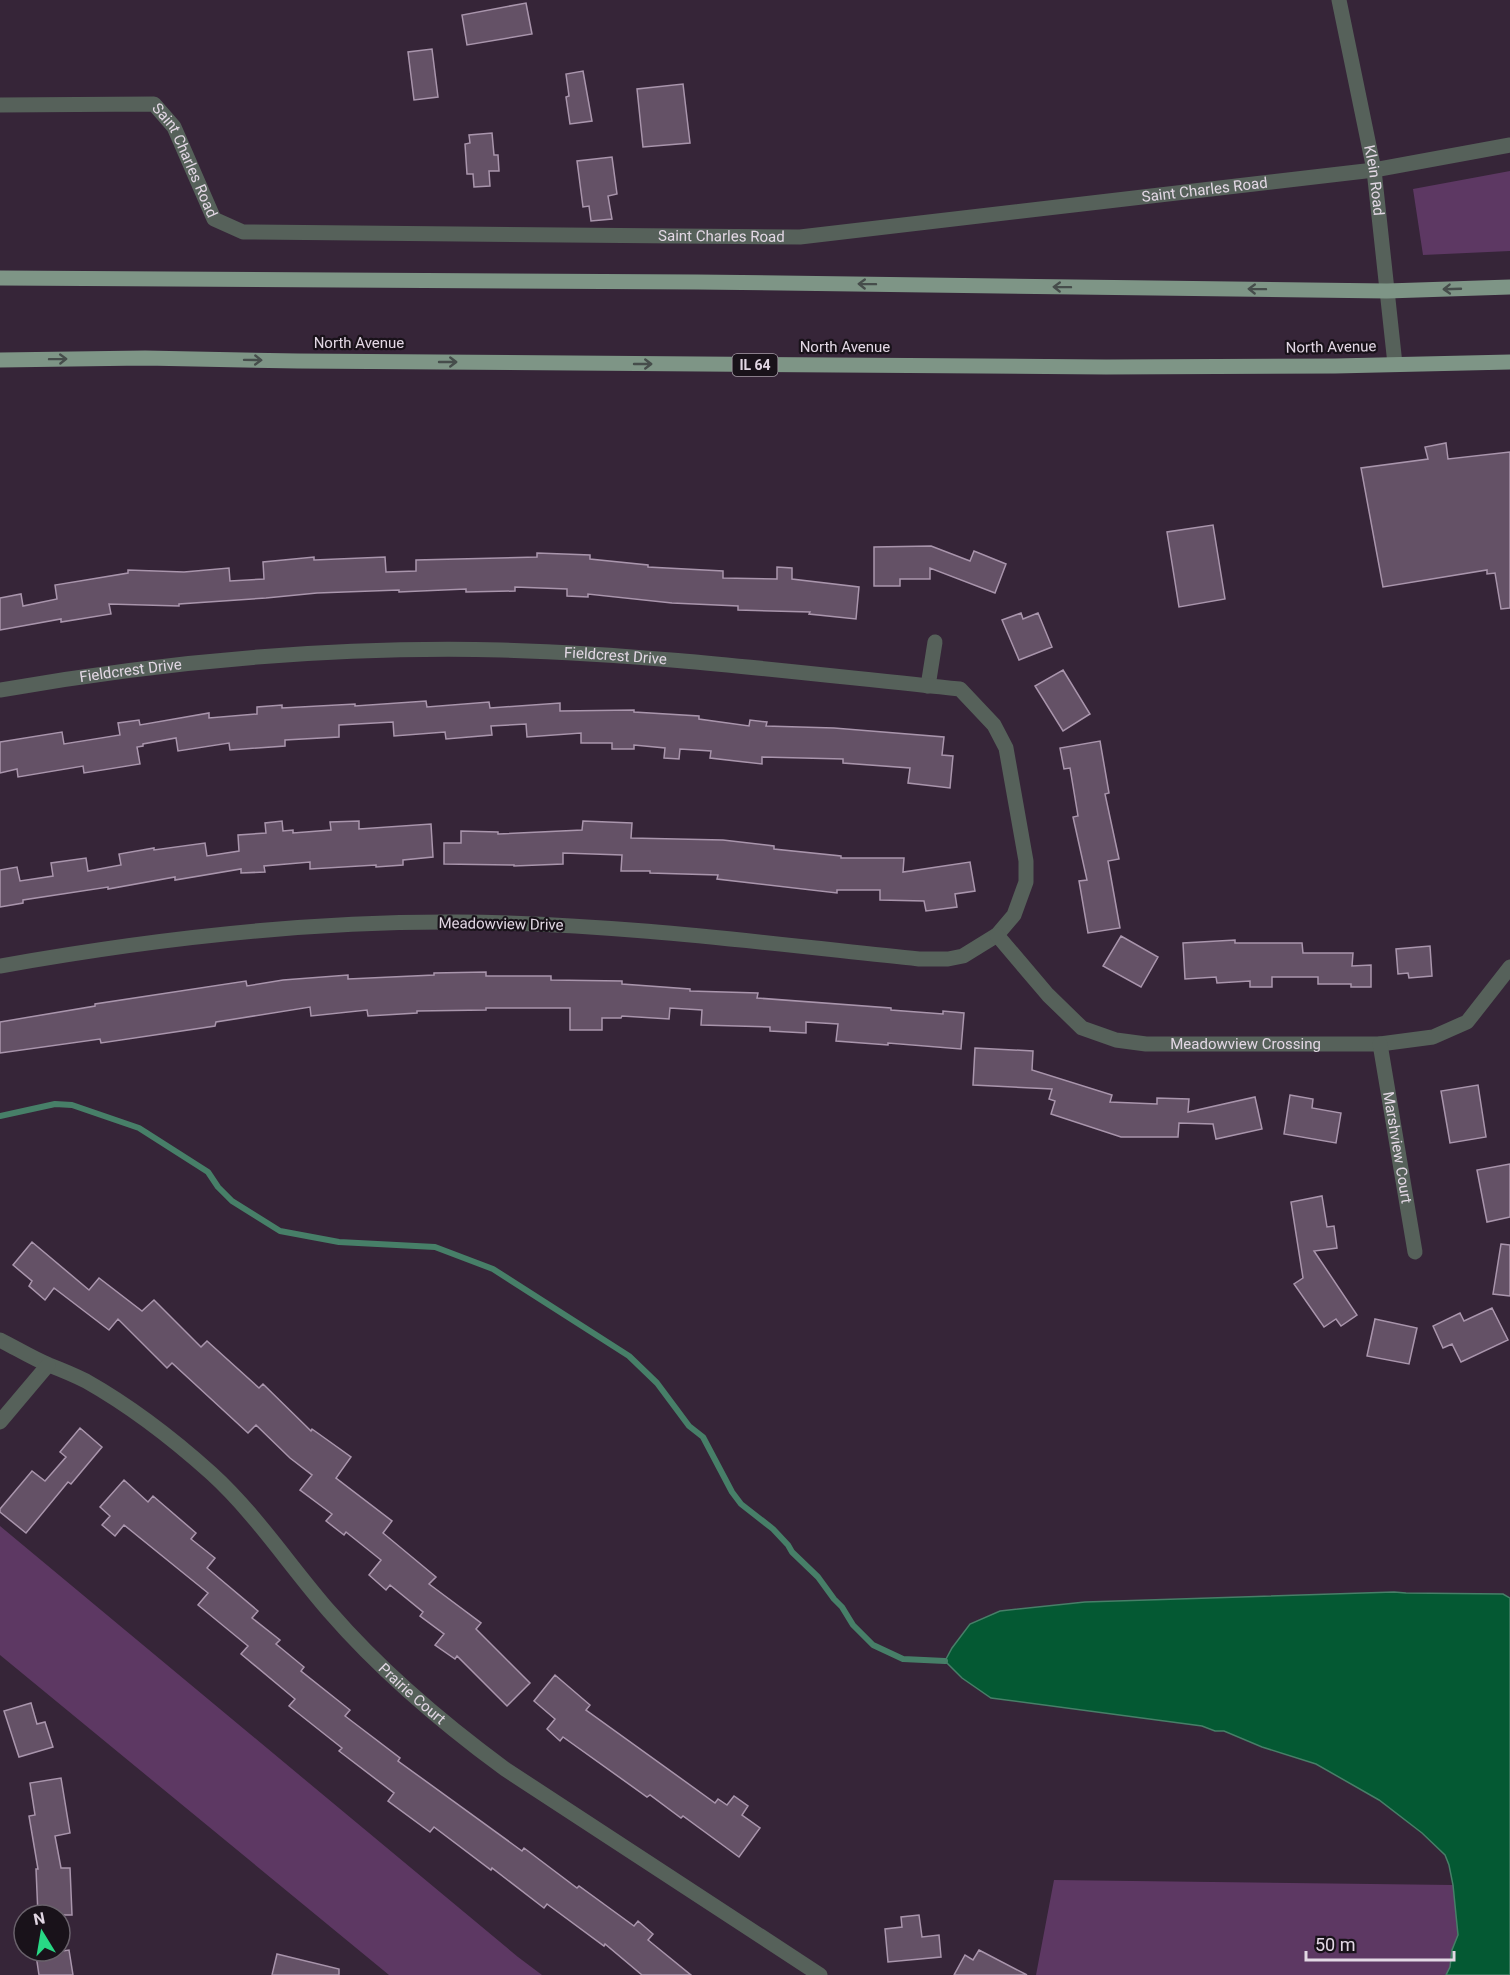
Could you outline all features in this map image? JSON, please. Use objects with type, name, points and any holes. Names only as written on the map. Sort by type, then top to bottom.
[{"type":"main road","points":[[0,278],[709,282],[1387,291],[1510,287]]},
{"type":"main road","name":"North Avenue","points":[[0,360],[145,358],[1106,368],[1510,362]]},
{"type":"street","name":"Klein Road","points":[[1339,0],[1374,170],[1395,364]]},
{"type":"street","name":"Saint Charles Road","points":[[0,105],[154,104],[174,127],[214,219],[243,232],[800,237],[1374,170],[1510,145]]},
{"type":"street","points":[[928,686],[935,642]]},
{"type":"street","name":"Fieldcrest Drive","points":[[0,690],[173,664],[331,652],[433,650],[569,653],[671,660],[960,689],[994,725],[1006,748],[1026,861],[1026,882],[1014,915],[997,935]]},
{"type":"street","name":"Meadowview Drive","points":[[0,966],[183,937],[285,928],[388,923],[468,922],[581,926],[919,959],[948,959],[963,956],[997,935]]},
{"type":"street","name":"Meadowview Crossing","points":[[997,935],[1048,995],[1082,1028],[1116,1040],[1146,1044],[1380,1044],[1433,1038],[1467,1022],[1510,967]]},
{"type":"street","name":"Marshview Court","points":[[1380,1044],[1415,1252]]},
{"type":"street","name":"Prairie Court","points":[[0,1340],[48,1365],[66,1371],[133,1409],[177,1443],[212,1474],[264,1530],[360,1646],[412,1695],[464,1738],[505,1769],[820,1975]]},
{"type":"street","points":[[0,1422],[48,1365]]},
{"type":"shaded area","points":[[1510,171],[1510,251],[1423,255],[1413,189]]},
{"type":"shaded area","points":[[0,1526],[542,1975],[389,1975],[0,1655]]},
{"type":"shaded area","points":[[1394,1592],[1503,1594],[1510,1598],[1510,1975],[1446,1975],[1458,1935],[1453,1885],[1445,1855],[1422,1833],[1379,1800],[1316,1764],[1262,1747],[1224,1731],[1215,1731],[1202,1726],[991,1698],[962,1678],[945,1661],[970,1624],[1000,1611],[1085,1602]]},
{"type":"shaded area","points":[[1054,1880],[1453,1885],[1458,1935],[1446,1975],[1036,1975]]},
{"type":"building","points":[[526,3],[532,34],[467,45],[462,15]]},
{"type":"building","points":[[432,49],[438,97],[414,100],[408,52]]},
{"type":"building","points":[[583,71],[592,121],[570,124],[566,97],[569,96],[566,74]]},
{"type":"building","points":[[683,84],[690,143],[643,147],[637,89]]},
{"type":"building","points":[[492,133],[494,155],[498,155],[499,171],[489,171],[490,186],[474,187],[473,174],[467,174],[465,144],[470,143],[469,135]]},
{"type":"building","points":[[612,157],[617,194],[608,196],[612,219],[591,221],[589,206],[583,207],[577,161]]},
{"type":"building","points":[[1446,443],[1448,459],[1510,452],[1510,608],[1501,609],[1495,573],[1487,574],[1487,570],[1383,587],[1361,468],[1428,459],[1425,447]]},
{"type":"building","points":[[1213,525],[1225,599],[1179,607],[1167,532]]},
{"type":"building","points":[[931,546],[970,561],[974,551],[1006,564],[995,593],[930,568],[930,579],[900,579],[900,586],[874,586],[874,547]]},
{"type":"building","points":[[537,553],[590,555],[590,559],[648,565],[648,567],[723,571],[723,578],[777,579],[777,567],[792,568],[792,579],[859,587],[856,619],[809,614],[810,612],[738,610],[738,606],[672,603],[588,594],[588,597],[567,596],[567,589],[515,587],[515,591],[466,592],[466,589],[317,593],[179,604],[179,606],[109,604],[111,614],[61,622],[61,619],[0,630],[0,598],[21,594],[23,606],[57,599],[55,585],[128,573],[128,570],[184,572],[229,568],[230,581],[264,579],[263,562],[314,557],[314,560],[385,557],[386,572],[416,571],[416,560],[537,557]]},
{"type":"building","points":[[1021,613],[1023,619],[1038,613],[1052,647],[1019,660],[1002,620]]},
{"type":"building","points":[[1063,670],[1090,714],[1063,731],[1035,686]]},
{"type":"building","points":[[426,701],[427,707],[489,702],[490,708],[560,703],[560,711],[634,710],[634,712],[699,716],[699,719],[749,726],[750,720],[767,722],[766,726],[834,728],[944,737],[942,755],[953,756],[950,788],[908,783],[910,768],[843,763],[843,759],[762,757],[762,764],[710,758],[711,751],[680,749],[679,759],[664,758],[665,748],[634,745],[634,749],[612,749],[612,743],[581,743],[581,733],[527,737],[526,724],[491,726],[492,735],[446,739],[445,732],[394,736],[393,722],[339,725],[339,737],[285,740],[285,746],[230,750],[229,743],[178,751],[176,738],[137,747],[140,764],[84,773],[83,766],[18,777],[17,769],[0,773],[0,742],[62,732],[64,744],[120,735],[118,723],[139,720],[140,725],[209,713],[209,718],[257,714],[257,707],[355,704],[355,706]]},
{"type":"building","points":[[1100,741],[1109,793],[1105,794],[1119,859],[1108,861],[1120,928],[1088,933],[1079,881],[1087,880],[1073,817],[1078,816],[1070,768],[1064,769],[1060,748]]},
{"type":"building","points":[[282,821],[283,831],[293,830],[293,833],[331,830],[330,822],[359,821],[359,829],[431,824],[433,857],[403,860],[403,865],[376,867],[376,865],[310,869],[310,862],[264,866],[265,872],[241,873],[241,869],[175,880],[175,877],[108,889],[108,887],[23,900],[23,903],[0,907],[0,870],[17,867],[20,881],[53,876],[51,863],[86,858],[88,871],[121,865],[119,854],[154,848],[154,850],[205,843],[207,856],[239,851],[238,835],[266,833],[265,823]]},
{"type":"building","points":[[583,821],[632,823],[631,838],[723,840],[774,846],[774,849],[841,856],[841,858],[904,858],[903,872],[970,862],[975,891],[955,894],[957,907],[926,911],[924,901],[880,900],[880,890],[837,890],[837,893],[717,879],[718,875],[621,871],[622,855],[563,853],[563,864],[514,866],[444,864],[444,843],[461,843],[461,831],[498,832],[498,834],[582,830]]},
{"type":"building","points":[[1121,936],[1158,957],[1141,987],[1103,966]]},
{"type":"building","points":[[1235,940],[1235,943],[1302,943],[1303,953],[1353,953],[1352,966],[1371,965],[1371,987],[1351,987],[1351,984],[1318,984],[1318,977],[1272,977],[1272,987],[1250,987],[1250,981],[1217,983],[1216,977],[1185,979],[1183,943]]},
{"type":"building","points":[[1430,946],[1432,976],[1409,978],[1408,973],[1398,974],[1396,949]]},
{"type":"building","points":[[486,972],[486,976],[551,976],[551,980],[622,981],[622,984],[690,989],[690,991],[758,993],[757,998],[943,1014],[943,1011],[964,1013],[961,1049],[836,1041],[838,1024],[806,1022],[806,1033],[770,1031],[770,1027],[701,1025],[702,1010],[670,1008],[669,1019],[622,1016],[621,1018],[602,1018],[602,1030],[570,1030],[570,1008],[486,1008],[486,1010],[417,1011],[417,1013],[368,1016],[367,1010],[311,1016],[310,1007],[216,1022],[215,1026],[101,1043],[100,1039],[0,1053],[0,1022],[95,1006],[95,1004],[246,981],[247,986],[283,980],[348,975],[348,979]]},
{"type":"building","points":[[975,1048],[1033,1051],[1032,1070],[1112,1095],[1110,1102],[1157,1104],[1157,1098],[1189,1099],[1188,1112],[1255,1097],[1262,1129],[1216,1139],[1213,1124],[1179,1123],[1178,1137],[1121,1137],[1051,1114],[1055,1101],[1049,1099],[1052,1089],[973,1085]]},
{"type":"building","points":[[1478,1085],[1486,1137],[1450,1143],[1441,1091]]},
{"type":"building","points":[[1290,1095],[1313,1099],[1312,1108],[1341,1113],[1336,1143],[1284,1134]]},
{"type":"building","points":[[1510,1164],[1510,1217],[1487,1222],[1477,1170]]},
{"type":"building","points":[[1322,1196],[1327,1227],[1334,1226],[1337,1248],[1314,1251],[1357,1315],[1341,1326],[1336,1319],[1324,1327],[1294,1284],[1303,1278],[1291,1202]]},
{"type":"building","points":[[32,1242],[89,1290],[99,1278],[142,1311],[154,1300],[201,1347],[207,1341],[259,1388],[263,1384],[311,1431],[312,1429],[351,1457],[336,1478],[392,1521],[383,1533],[436,1577],[429,1584],[481,1623],[476,1629],[530,1683],[507,1706],[457,1656],[455,1659],[435,1645],[444,1634],[420,1616],[423,1612],[390,1585],[386,1590],[369,1575],[381,1560],[346,1532],[344,1535],[326,1521],[332,1514],[300,1490],[312,1475],[290,1458],[256,1425],[248,1433],[172,1363],[167,1368],[118,1319],[109,1330],[54,1288],[45,1300],[29,1286],[32,1281],[13,1265]]},
{"type":"building","points":[[1501,1244],[1510,1245],[1510,1296],[1493,1294]]},
{"type":"building","points":[[1492,1308],[1508,1340],[1461,1362],[1452,1344],[1443,1348],[1433,1326],[1460,1313],[1464,1321]]},
{"type":"building","points":[[1375,1319],[1417,1328],[1409,1364],[1367,1356]]},
{"type":"building","points":[[80,1428],[102,1447],[71,1484],[68,1482],[26,1533],[0,1512],[0,1509],[32,1471],[45,1481],[66,1457],[60,1452]]},
{"type":"building","points":[[124,1480],[148,1502],[153,1496],[196,1533],[191,1539],[215,1558],[207,1568],[258,1611],[252,1618],[280,1640],[276,1644],[304,1667],[301,1671],[350,1710],[345,1716],[400,1758],[398,1761],[522,1851],[524,1848],[577,1888],[579,1886],[634,1926],[638,1921],[653,1934],[648,1940],[691,1975],[642,1975],[605,1944],[604,1946],[547,1904],[544,1908],[434,1827],[430,1832],[388,1801],[394,1793],[339,1751],[342,1748],[289,1706],[295,1699],[241,1654],[248,1646],[198,1605],[208,1593],[124,1525],[115,1536],[102,1525],[110,1516],[100,1507]]},
{"type":"building","points":[[555,1675],[590,1705],[586,1710],[715,1803],[718,1799],[727,1805],[734,1796],[748,1806],[742,1815],[760,1828],[739,1857],[683,1816],[681,1818],[650,1795],[647,1797],[563,1737],[560,1741],[547,1729],[555,1719],[534,1701]]},
{"type":"building","points":[[31,1703],[37,1724],[45,1722],[53,1747],[19,1757],[4,1711]]},
{"type":"building","points":[[61,1778],[70,1833],[55,1836],[61,1868],[70,1868],[71,1903],[37,1903],[36,1869],[38,1869],[29,1816],[35,1815],[30,1783]]},
{"type":"building","points":[[919,1915],[922,1937],[939,1935],[941,1957],[888,1962],[885,1929],[902,1927],[901,1917]]},
{"type":"building","points":[[979,1950],[1027,1975],[954,1975],[965,1955],[973,1960]]},
{"type":"building","points":[[277,1954],[339,1969],[339,1975],[272,1975]]},
{"type":"building","points":[[37,1963],[71,1963],[73,1975],[39,1975]]},
{"type":"waterway","points":[[0,1116],[55,1104],[72,1105],[139,1128],[208,1172],[218,1187],[232,1201],[280,1231],[339,1242],[435,1247],[493,1269],[629,1356],[657,1383],[689,1426],[703,1437],[732,1492],[741,1504],[773,1529],[792,1552],[818,1577],[853,1625],[873,1645],[903,1659],[945,1661]]}]
